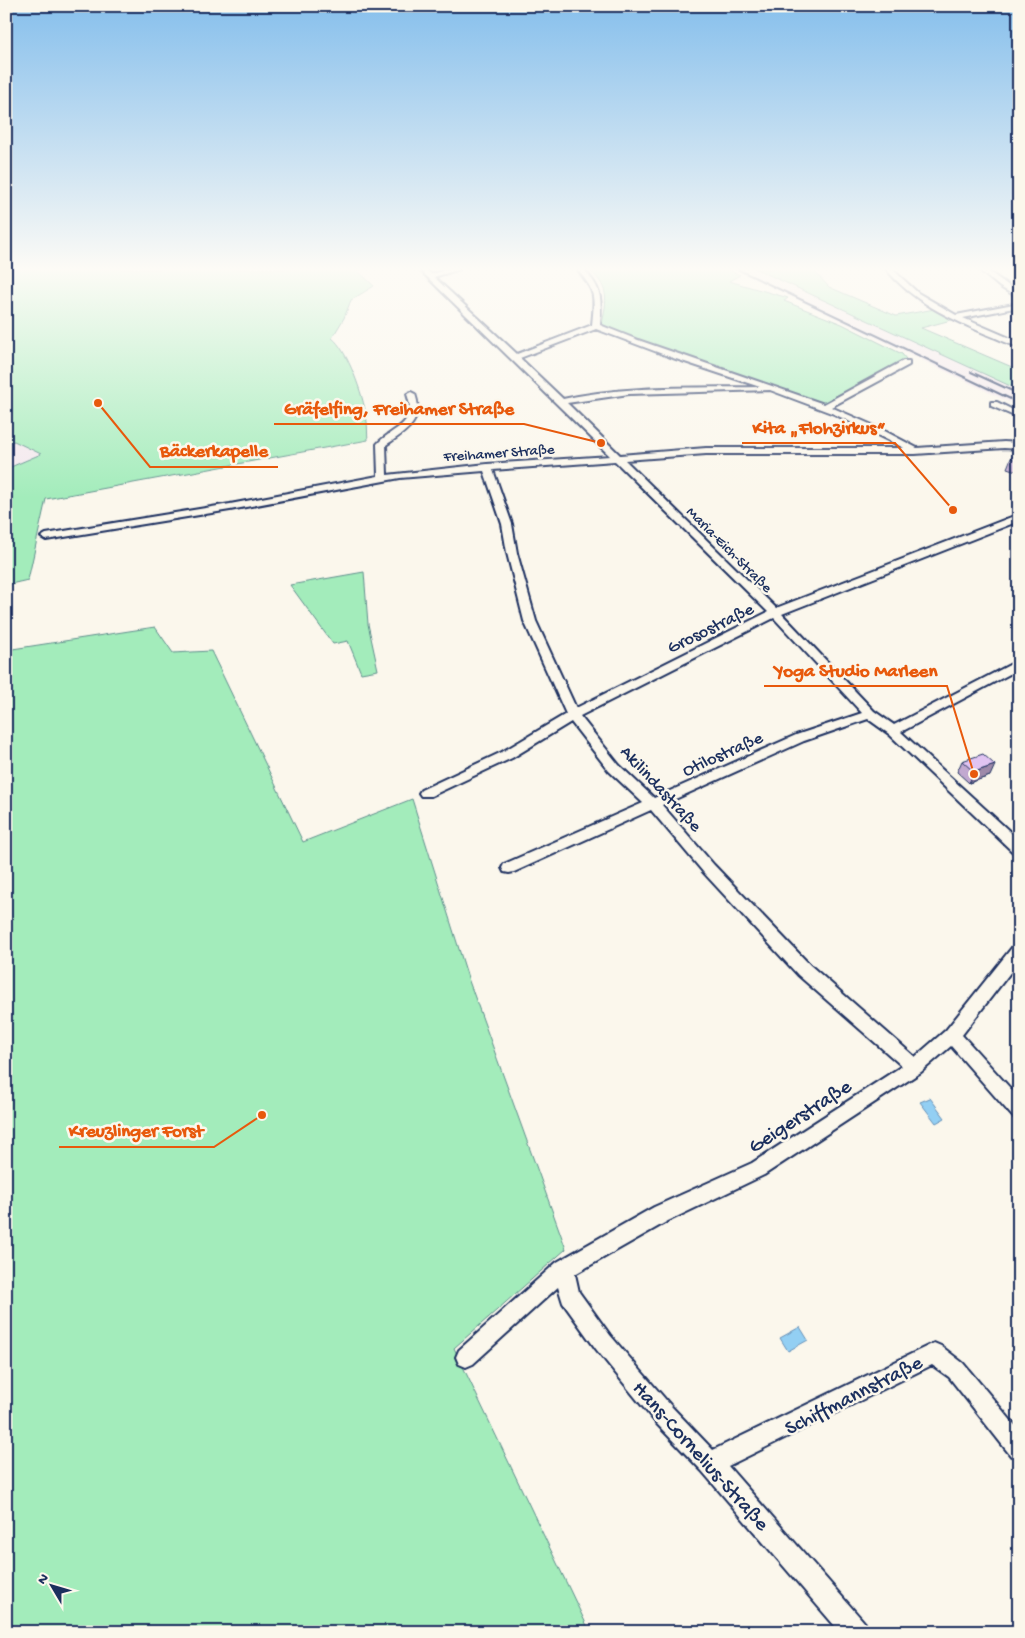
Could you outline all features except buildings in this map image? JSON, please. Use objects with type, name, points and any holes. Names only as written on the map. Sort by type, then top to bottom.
[{"type":"street","name":"Maria-Eich-Straße","points":[[503,345],[776,614],[870,714],[893,731],[1019,849]]},
{"type":"street","points":[[515,357],[549,345]]},
{"type":"street","points":[[651,345],[825,407],[885,433],[915,451]]},
{"type":"street","points":[[825,407],[906,363]]},
{"type":"street","points":[[560,402],[583,397],[630,392],[759,390],[770,388]]},
{"type":"street","points":[[382,478],[381,444],[407,425],[413,417],[415,402],[411,394]]},
{"type":"street","points":[[994,404],[1019,416]]},
{"type":"street","name":"Freihamer Straße","points":[[46,538],[230,507],[400,474],[706,451],[915,451],[1004,445],[1019,446]]},
{"type":"street","name":"Akilindastraße","points":[[488,467],[507,524],[512,553],[530,621],[573,716],[614,768],[653,804],[709,869],[804,970],[915,1067]]},
{"type":"street","name":"Grosostraße","points":[[426,793],[507,755],[584,708],[796,604],[1017,521]]},
{"type":"street","points":[[893,731],[1019,664]]},
{"type":"street","name":"Otilostraße","points":[[509,868],[800,738],[870,714]]},
{"type":"street","name":"Geigerstraße","points":[[466,1357],[564,1269],[661,1214],[758,1169],[915,1067],[952,1035],[1019,949]]},
{"type":"street","points":[[952,1035],[1019,1111]]},
{"type":"street","name":"Hans-Cornelius-Straße","points":[[564,1269],[570,1296],[603,1342],[664,1415],[710,1463],[856,1632]]},
{"type":"street","name":"Schiffmannstraße","points":[[710,1463],[768,1438],[848,1395],[934,1353],[956,1370],[1019,1448]]},
{"type":"shaded area","points":[[891,345],[922,345],[1019,390],[1019,407]]},
{"type":"shaded area","points":[[14,441],[41,454],[6,469],[6,443]]},
{"type":"green space","points":[[6,345],[339,345],[349,363],[365,408],[368,440],[46,499],[28,580],[6,585],[6,469],[41,454],[14,441],[6,443]]},
{"type":"green space","points":[[656,345],[885,345],[902,354],[906,359],[826,403]]},
{"type":"green space","points":[[922,345],[962,345],[1019,370],[1019,390]]},
{"type":"green space","points":[[364,572],[368,624],[378,670],[361,673],[348,641],[333,644],[290,585]]},
{"type":"green space","points":[[155,627],[173,653],[211,651],[303,842],[412,799],[469,981],[566,1249],[454,1348],[590,1632],[6,1632],[6,650]]},
{"type":"water","points":[[930,1098],[945,1118],[936,1123],[920,1102]]},
{"type":"water","points":[[800,1327],[808,1340],[788,1351],[780,1338]]},
{"type":"railway","points":[[898,345],[1019,403]]},
{"type":"railway","points":[[971,372],[1019,394]]},
{"type":"place","name":"Bäckerkapelle","points":[[98,403]]},
{"type":"place","name":"Gräfelfing, Freihamer Straße","points":[[601,443]]},
{"type":"place","name":"Kita „Flohzirkus“","points":[[953,510]]},
{"type":"place","name":"Yoga Studio Marleen","points":[[974,774]]},
{"type":"place","name":"Kreuzlinger Forst","points":[[262,1115]]}]
